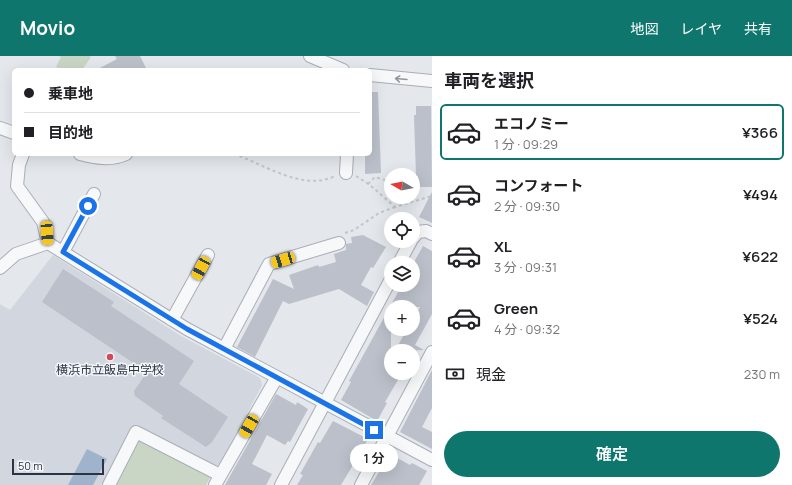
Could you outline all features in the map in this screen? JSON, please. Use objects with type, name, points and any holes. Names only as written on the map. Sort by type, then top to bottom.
[{"type":"street","points":[[310,56],[338,68]]},
{"type":"street","points":[[372,75],[432,81]]},
{"type":"street","points":[[0,128],[12,132]]},
{"type":"street","points":[[22,156],[19,165],[17,186],[43,222],[48,243],[172,320],[432,460]]},
{"type":"street","points":[[88,156],[97,158],[118,158],[122,156]]},
{"type":"street","points":[[346,173],[347,156]]},
{"type":"street","points":[[63,252],[94,194]]},
{"type":"street","points":[[420,232],[426,231],[432,234]]},
{"type":"street","points":[[224,349],[269,264],[324,242],[341,238]]},
{"type":"street","points":[[0,268],[16,254],[48,243]]},
{"type":"street","points":[[172,320],[208,255]]},
{"type":"street","points":[[281,485],[384,291]]},
{"type":"street","points":[[361,485],[432,352]]},
{"type":"street","points":[[109,485],[136,432],[218,480],[277,377]]},
{"type":"path","points":[[239,156],[291,176],[308,180],[320,181],[346,173],[359,178],[368,184],[395,207]]},
{"type":"path","points":[[368,184],[375,178],[384,180]]},
{"type":"path","points":[[420,199],[432,196]]},
{"type":"path","points":[[341,238],[379,213],[404,204]]},
{"type":"shaded area","name":"横浜市立飯島中学校","points":[[53,255],[181,336],[260,378],[262,385],[221,464],[215,466],[135,425],[103,485],[0,485],[0,304],[10,310]]},
{"type":"green space","points":[[59,56],[91,57],[83,68],[58,68],[56,67],[61,57]]},
{"type":"green space","points":[[138,438],[211,476],[206,485],[113,485]]},
{"type":"water","points":[[87,449],[107,459],[93,485],[68,485]]},
{"type":"building","points":[[115,56],[140,56],[146,68],[100,68],[117,59]]},
{"type":"building","points":[[372,92],[378,92],[381,173],[365,174],[365,156],[372,156]]},
{"type":"building","points":[[416,106],[431,106],[432,187],[420,187],[420,168],[416,168],[414,115],[416,115]]},
{"type":"building","points":[[432,192],[432,223],[420,217]]},
{"type":"building","points":[[363,235],[385,248],[373,268],[371,267],[361,285],[374,292],[367,306],[339,289],[289,304],[283,301],[255,357],[237,347],[273,279],[294,289],[289,275],[318,265],[319,267],[336,262],[334,254],[346,250],[346,244],[352,243],[351,237]]},
{"type":"building","points":[[423,246],[432,251],[432,314],[420,336],[420,300],[394,300],[398,292],[420,292],[420,256],[417,256]]},
{"type":"building","points":[[63,269],[114,302],[111,306],[194,361],[179,384],[228,417],[212,442],[206,447],[161,418],[163,416],[135,396],[134,391],[147,372],[42,302]]},
{"type":"building","points":[[384,318],[384,336],[391,336],[391,344],[384,344],[384,380],[398,380],[385,402],[387,403],[377,421],[341,400],[351,382],[349,381]]},
{"type":"building","points":[[403,336],[420,336],[416,344],[399,344]]},
{"type":"building","points":[[432,370],[432,408],[422,427],[432,432],[432,449],[400,432]]},
{"type":"building","points":[[276,394],[296,405],[297,402],[308,409],[290,442],[288,441],[285,445],[267,435],[252,464],[272,474],[266,485],[225,485]]},
{"type":"building","points":[[333,421],[368,439],[341,485],[297,485],[303,475],[300,474],[318,442],[320,443]]},
{"type":"building","points":[[390,454],[410,465],[412,463],[427,471],[419,485],[371,485]]},
{"type":"place","name":"横浜市立飯島中学校","points":[[110,357]]},
{"type":"route","points":[[88,206],[63,252],[187,329],[374,430]]}]
